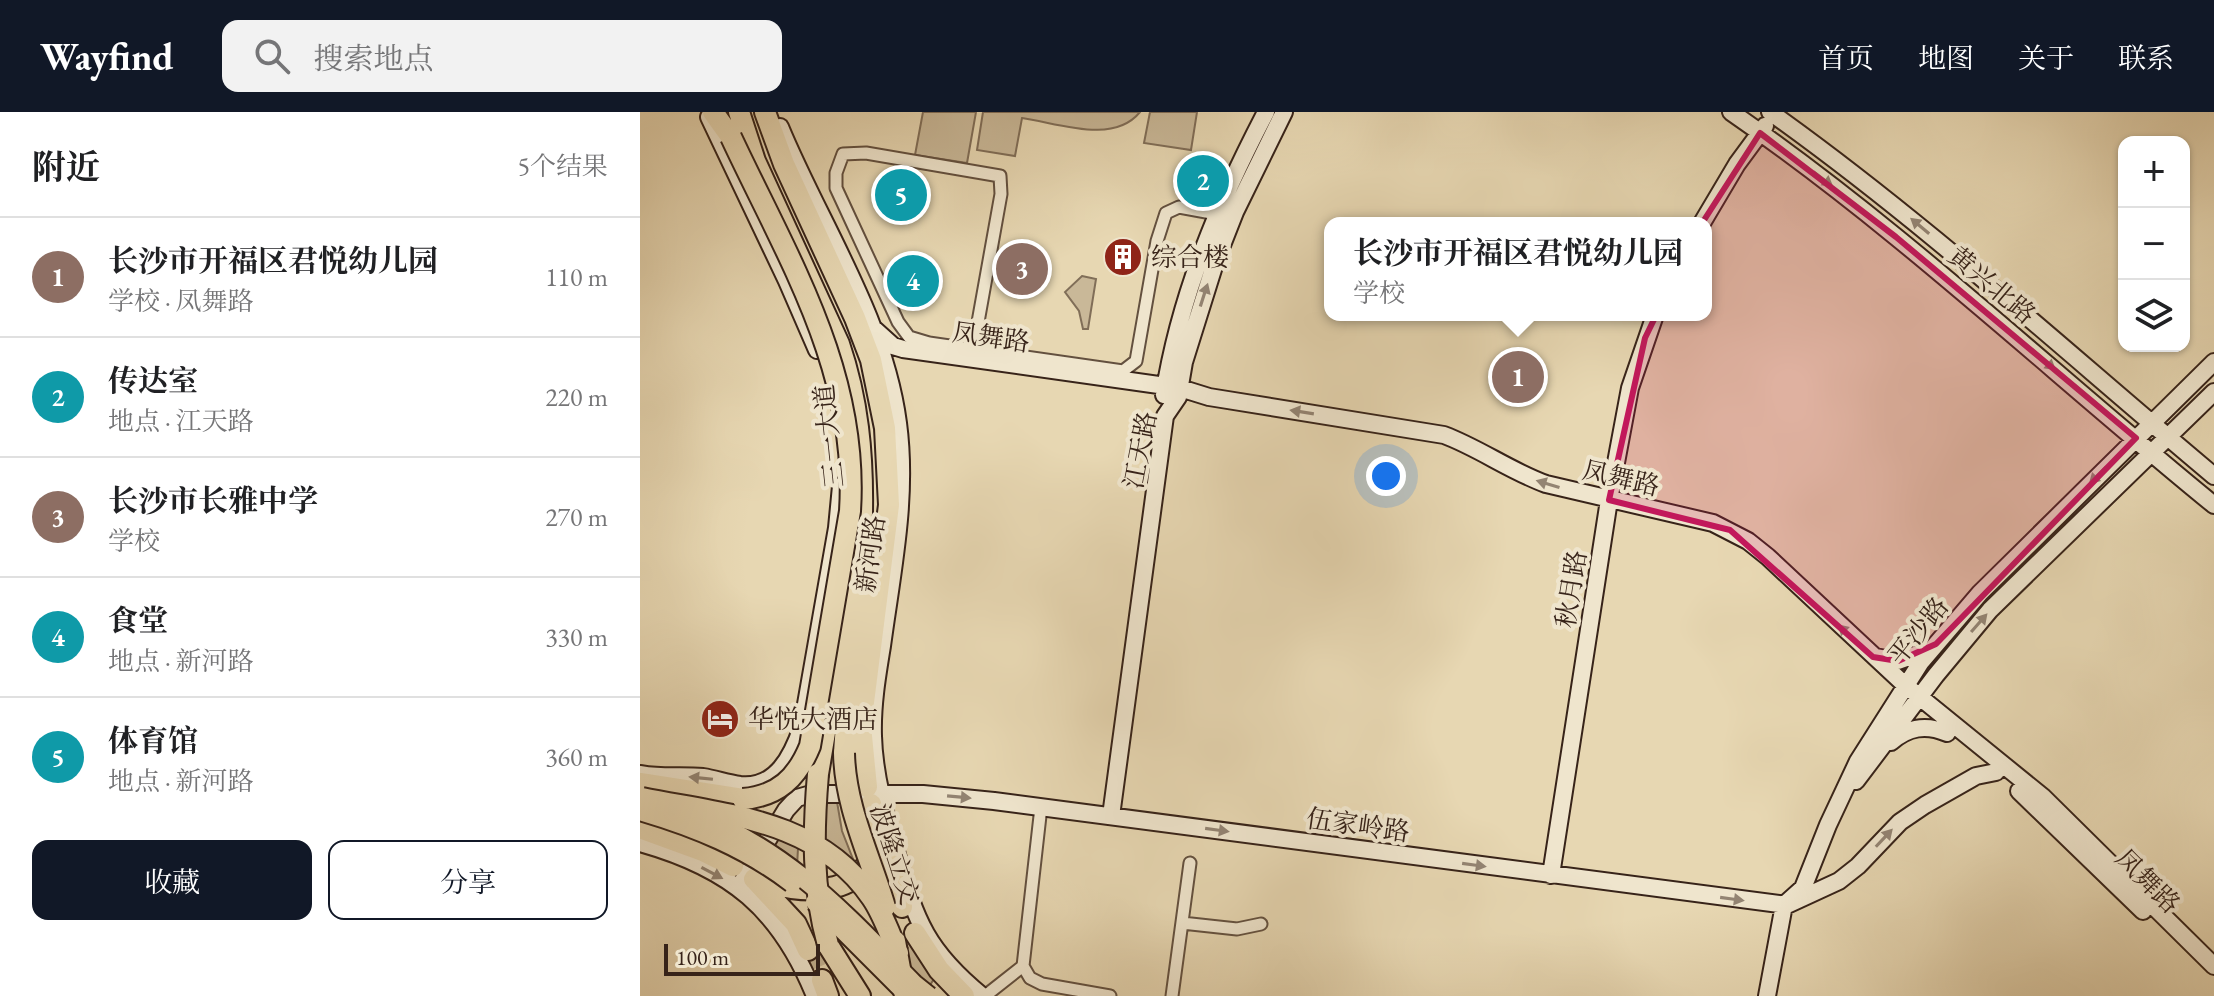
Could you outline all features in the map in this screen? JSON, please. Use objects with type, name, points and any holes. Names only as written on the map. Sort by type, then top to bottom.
[{"type":"highway","points":[[641,797],[743,799],[769,794],[795,776],[810,746],[850,511],[850,449],[839,383],[809,302],[731,137],[713,112]]},
{"type":"highway","name":"三一大道","points":[[739,112],[755,161],[839,344],[865,418]]},
{"type":"highway","name":"三一大道","points":[[750,112],[773,172],[845,327],[867,391],[865,418],[873,541],[849,681],[844,753]]},
{"type":"highway","points":[[746,883],[797,891],[825,891],[838,887],[864,868],[875,845],[873,795],[861,726],[889,509],[882,376],[784,164],[765,112]]},
{"type":"highway","points":[[865,418],[882,376]]},
{"type":"highway","points":[[839,383],[865,418]]},
{"type":"highway","points":[[850,511],[869,468]]},
{"type":"highway","points":[[869,468],[889,509]]},
{"type":"highway","name":"三一大道","points":[[818,947],[820,916],[814,864],[818,774],[869,468]]},
{"type":"highway","name":"波隆立交","points":[[844,753],[855,818],[898,953],[907,996]]},
{"type":"highway","points":[[641,797],[757,821],[803,837],[858,879],[878,907],[898,953]]},
{"type":"highway","points":[[876,825],[902,907]]},
{"type":"highway","points":[[640,828],[692,846],[733,866]]},
{"type":"highway","points":[[746,883],[796,924],[860,996]]},
{"type":"highway","points":[[915,933],[939,970],[964,996]]},
{"type":"highway","points":[[818,947],[844,996]]},
{"type":"highway","points":[[918,996],[936,992],[957,996]]},
{"type":"main road","name":"波隆立交","points":[[641,797],[777,871],[804,892],[907,996]]},
{"type":"main road","points":[[641,797],[722,826],[772,853],[827,896],[929,996]]},
{"type":"street","points":[[640,773],[703,777],[753,785],[777,774],[791,756],[807,702],[841,499],[841,461],[823,368],[810,332],[706,112]]},
{"type":"street","name":"新河路","points":[[774,112],[807,190],[873,328],[882,376],[898,425],[902,488],[900,519],[874,700],[873,795],[916,918],[952,970],[984,996]]},
{"type":"street","name":"江天路","points":[[1109,816],[1165,416],[1181,346],[1190,282],[1217,214],[1266,112]]},
{"type":"street","name":"江天路","points":[[1181,346],[1235,212],[1284,112]]},
{"type":"street","name":"黄兴北路","points":[[1731,112],[1874,219],[2214,505]]},
{"type":"street","points":[[1693,217],[1728,158],[1771,113]]},
{"type":"street","name":"黄兴北路","points":[[1771,113],[1848,168],[1914,221],[2214,476]]},
{"type":"street","points":[[1706,217],[1756,130]]},
{"type":"street","points":[[973,350],[1001,194],[1000,176],[866,153],[843,154],[836,173],[836,188],[898,322],[909,337],[917,340],[973,350],[1123,371],[1130,368],[1136,361],[1157,241],[1166,213],[1179,207],[1217,214]]},
{"type":"street","name":"秋月路","points":[[1547,874],[1621,387],[1642,321]]},
{"type":"street","name":"秋月路","points":[[1605,499],[1630,388],[1653,321]]},
{"type":"street","name":"凤舞路","points":[[873,328],[893,346],[903,349],[1129,380],[1172,392],[1444,435],[1520,475],[1605,499],[1713,523],[1730,530],[1768,557],[1873,657],[1902,690],[2043,797],[2214,966]]},
{"type":"street","points":[[1129,380],[1144,379],[1157,373],[1181,346],[1195,382],[1207,392],[1225,400]]},
{"type":"street","name":"凤舞路","points":[[882,376],[892,362],[905,358],[1144,392],[1172,392]]},
{"type":"street","name":"平沙路","points":[[1767,996],[1792,903],[1803,888],[1847,782],[1902,690],[1980,593],[2214,362]]},
{"type":"street","points":[[1144,392],[1154,398],[1161,416]]},
{"type":"street","name":"江天路","points":[[1109,816],[1161,416],[1172,392]]},
{"type":"street","name":"平沙路","points":[[1792,903],[1811,886],[1848,795],[1947,662],[2008,592],[2214,392]]},
{"type":"street","points":[[1873,657],[1898,661],[1921,654],[1936,644]]},
{"type":"street","points":[[1878,754],[1911,730],[1950,728],[1939,695],[1941,676],[1947,662]]},
{"type":"street","name":"凤舞路","points":[[1950,728],[2067,836],[2214,981]]},
{"type":"street","points":[[1792,903],[1825,888],[1858,866],[1900,822],[1976,776],[1996,772]]},
{"type":"street","points":[[746,883],[786,810],[797,798],[777,774]]},
{"type":"street","name":"伍家岭路","points":[[797,798],[811,794],[957,796],[1792,903]]},
{"type":"street","points":[[1041,807],[1023,966],[1030,978],[1042,984],[1110,996]]},
{"type":"street","points":[[640,843],[746,883],[822,991]]},
{"type":"street","points":[[1172,996],[1190,863]]},
{"type":"street","name":"平沙路","points":[[1774,996],[1792,903]]},
{"type":"street","points":[[1182,923],[1237,929],[1261,924]]},
{"type":"street","points":[[984,996],[1023,966]]},
{"type":"highlighted area","points":[[1760,133],[1896,237],[2136,438],[1936,644],[1898,661],[1873,657],[1730,530],[1609,500],[1645,338],[1697,231]]},
{"type":"shaded area","points":[[923,112],[976,112],[967,163],[915,155]]},
{"type":"shaded area","points":[[983,112],[1140,112],[1129,122],[1100,130],[1022,118],[1015,156],[977,150]]},
{"type":"shaded area","points":[[1150,112],[1197,112],[1191,150],[1144,143]]},
{"type":"shaded area","points":[[1082,276],[1096,279],[1088,329],[1083,329],[1079,311],[1065,292]]},
{"type":"shaded area","points":[[836,796],[842,831],[858,872],[816,841],[820,797]]},
{"type":"shaded area","points":[[773,836],[798,848],[797,867],[767,847]]},
{"type":"shaded area","points":[[907,934],[937,974],[927,990],[907,973],[899,937]]},
{"type":"tunnel","points":[[808,950],[822,980]]},
{"type":"place","name":"传达室","points":[[1203,181]]},
{"type":"place","name":"体育馆","points":[[901,195]]},
{"type":"place","name":"综合楼","points":[[1123,257]]},
{"type":"place","name":"长沙市长雅中学","points":[[1022,269]]},
{"type":"place","name":"食堂","points":[[913,281]]},
{"type":"place","name":"长沙市开福区君悦幼儿园","points":[[1518,377]]},
{"type":"place","name":"华悦大酒店","points":[[720,719]]}]
